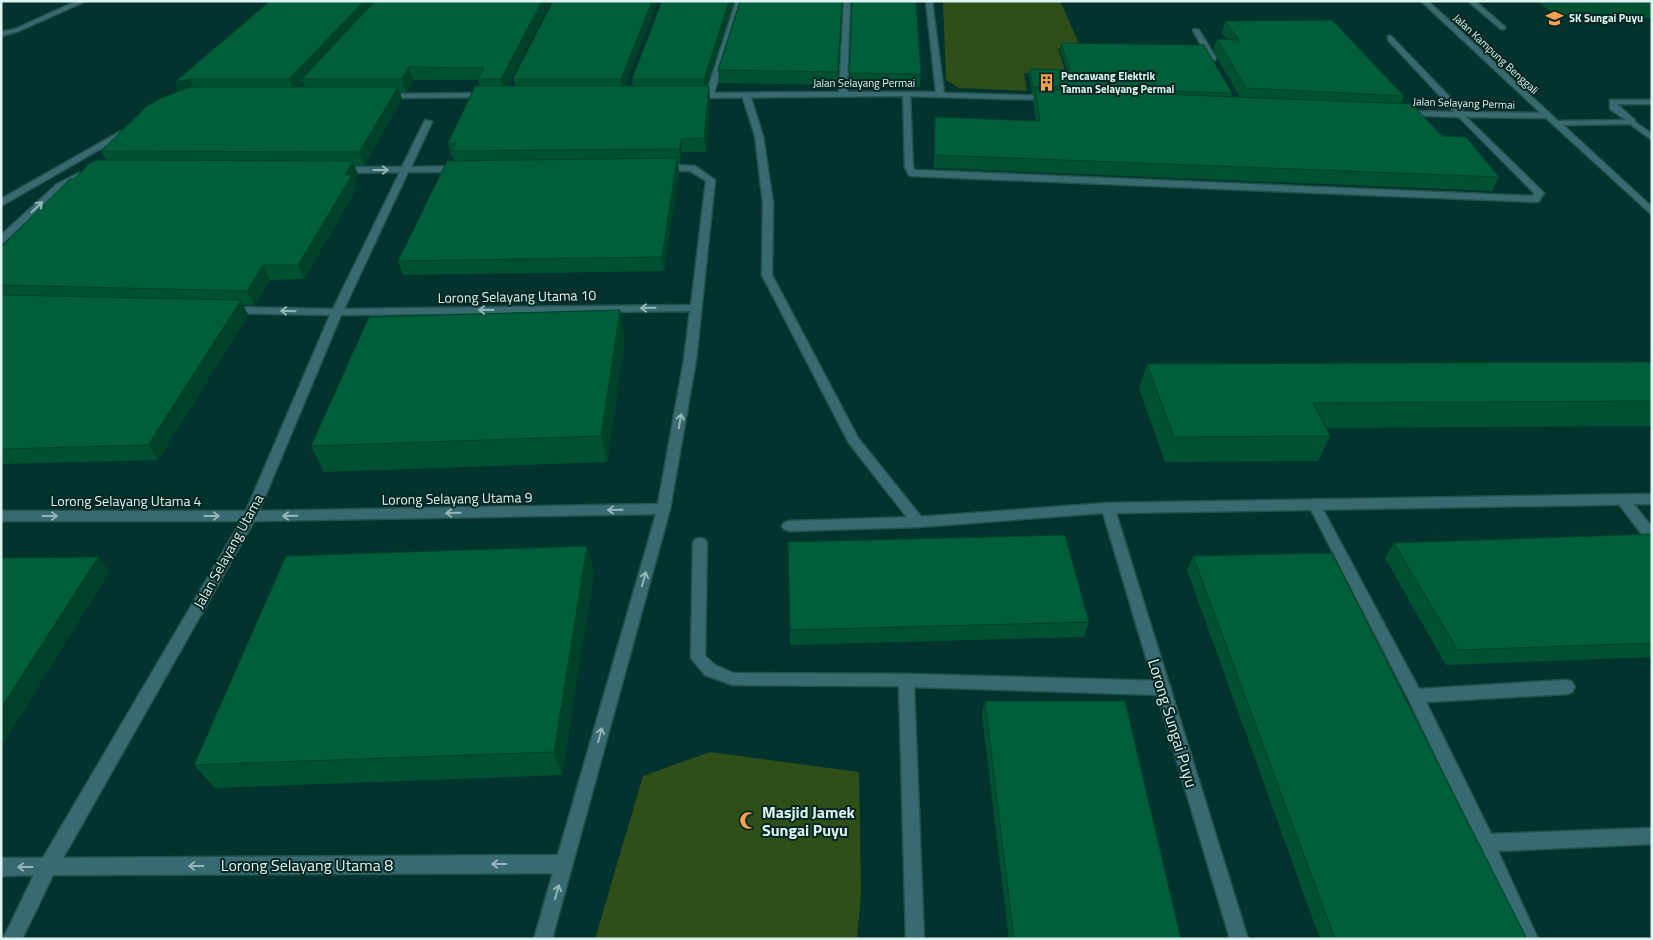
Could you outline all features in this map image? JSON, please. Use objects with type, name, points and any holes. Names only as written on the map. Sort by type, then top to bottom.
[{"type":"street","points":[[1,34],[17,30],[83,1]]},
{"type":"street","points":[[709,96],[740,1]]},
{"type":"street","points":[[842,93],[847,1]]},
{"type":"street","points":[[929,1],[940,94]]},
{"type":"street","name":"Jalan Kampung Benggali","points":[[1424,1],[1550,120],[1652,212]]},
{"type":"street","points":[[1471,1],[1503,28]]},
{"type":"street","points":[[1196,30],[1215,63]]},
{"type":"street","points":[[906,94],[908,167],[912,173],[1536,199],[1539,193],[1463,116],[1391,38]]},
{"type":"street","name":"Jalan Selayang Permai","points":[[682,96],[842,93],[1059,98]]},
{"type":"street","points":[[746,95],[759,136],[768,203],[767,275],[853,440],[918,522]]},
{"type":"street","points":[[373,96],[498,96]]},
{"type":"street","points":[[1652,102],[1614,102],[1613,107],[1652,138]]},
{"type":"street","name":"Jalan Selayang Permai","points":[[1394,112],[1550,120]]},
{"type":"street","points":[[1550,120],[1632,122]]},
{"type":"street","name":"Jalan Selayang Utama","points":[[12,939],[48,866],[250,516],[337,312],[407,170],[428,122]]},
{"type":"street","points":[[1,203],[110,142],[134,126]]},
{"type":"street","points":[[543,939],[664,509],[690,360],[711,180],[692,168],[654,167]]},
{"type":"street","points":[[329,170],[466,169]]},
{"type":"street","points":[[1,240],[60,186],[88,174]]},
{"type":"street","name":"Lorong Selayang Utama 10","points":[[218,309],[337,312],[697,308]]},
{"type":"street","points":[[789,526],[918,522],[1108,508],[1652,499]]},
{"type":"street","points":[[1623,500],[1652,537]]},
{"type":"street","points":[[1314,504],[1415,696],[1486,843],[1529,939]]},
{"type":"street","name":"Lorong Sungai Puyu","points":[[1108,508],[1239,939]]},
{"type":"street","name":"Lorong Selayang Utama 9","points":[[250,516],[664,509]]},
{"type":"street","name":"Lorong Selayang Utama 4","points":[[1,516],[250,516]]},
{"type":"street","points":[[700,543],[698,658],[710,670],[733,679],[906,680],[1163,688]]},
{"type":"street","points":[[906,680],[915,939]]},
{"type":"street","points":[[1415,696],[1567,687]]},
{"type":"street","points":[[1486,843],[1652,836]]},
{"type":"street","name":"Lorong Selayang Utama 8","points":[[1,867],[565,864]]},
{"type":"green space","points":[[943,1],[1060,1],[1081,48],[1058,48],[1066,74],[1024,73],[1027,91],[959,88],[946,80]]},
{"type":"green space","name":"Masjid Jamek Sungai Puyu","points":[[710,752],[859,772],[861,893],[857,939],[595,939],[643,776]]},
{"type":"building","points":[[270,1],[364,1],[289,79],[190,79],[175,82]]},
{"type":"building","points":[[375,1],[542,1],[501,79],[478,79],[484,68],[409,67],[402,79],[302,79]]},
{"type":"building","points":[[553,1],[652,1],[621,79],[513,79]]},
{"type":"building","points":[[662,1],[729,1],[704,79],[632,79]]},
{"type":"building","points":[[740,1],[842,1],[838,72],[718,70]]},
{"type":"building","points":[[852,1],[916,1],[921,74],[849,73]]},
{"type":"building","points":[[1601,1],[1652,1],[1652,2]]},
{"type":"building","points":[[1332,20],[1404,96],[1246,88],[1217,39],[1239,40],[1225,21]]},
{"type":"building","points":[[1061,43],[1204,45],[1232,93],[1033,87],[1030,69],[1070,70]]},
{"type":"building","points":[[475,86],[709,86],[704,138],[681,139],[679,149],[452,151],[456,143],[448,143]]},
{"type":"building","points":[[190,87],[398,87],[359,152],[101,151],[147,106],[159,99]]},
{"type":"building","points":[[1035,89],[1412,104],[1442,136],[1466,137],[1499,177],[935,155],[935,117],[1040,121]]},
{"type":"building","points":[[677,158],[662,257],[398,261],[447,161]]},
{"type":"building","points":[[98,160],[353,161],[345,175],[352,175],[298,265],[263,265],[247,291],[1,285],[1,247],[70,179],[74,179],[90,163]]},
{"type":"building","points":[[1,295],[241,300],[148,445],[1,449]]},
{"type":"building","points":[[620,310],[601,436],[311,446],[369,317]]},
{"type":"building","points":[[1652,362],[1652,401],[1313,403],[1330,436],[1174,437],[1147,364]]},
{"type":"building","points":[[1650,534],[1652,536],[1652,643],[1458,650],[1394,543]]},
{"type":"building","points":[[1065,535],[1089,622],[790,630],[788,542]]},
{"type":"building","points":[[587,546],[554,752],[194,765],[286,556]]},
{"type":"building","points":[[1332,553],[1527,939],[1335,939],[1193,556]]},
{"type":"building","points":[[98,557],[1,708],[1,558]]},
{"type":"building","points":[[985,701],[1125,701],[1181,939],[1014,939]]},
{"type":"place","name":"SK Sungai Puyu","points":[[1555,18]]},
{"type":"place","name":"Pencawang Elektrik Taman Selayang Permai","points":[[1047,82]]},
{"type":"place","name":"Masjid Jamek Sungai Puyu","points":[[748,821]]}]
